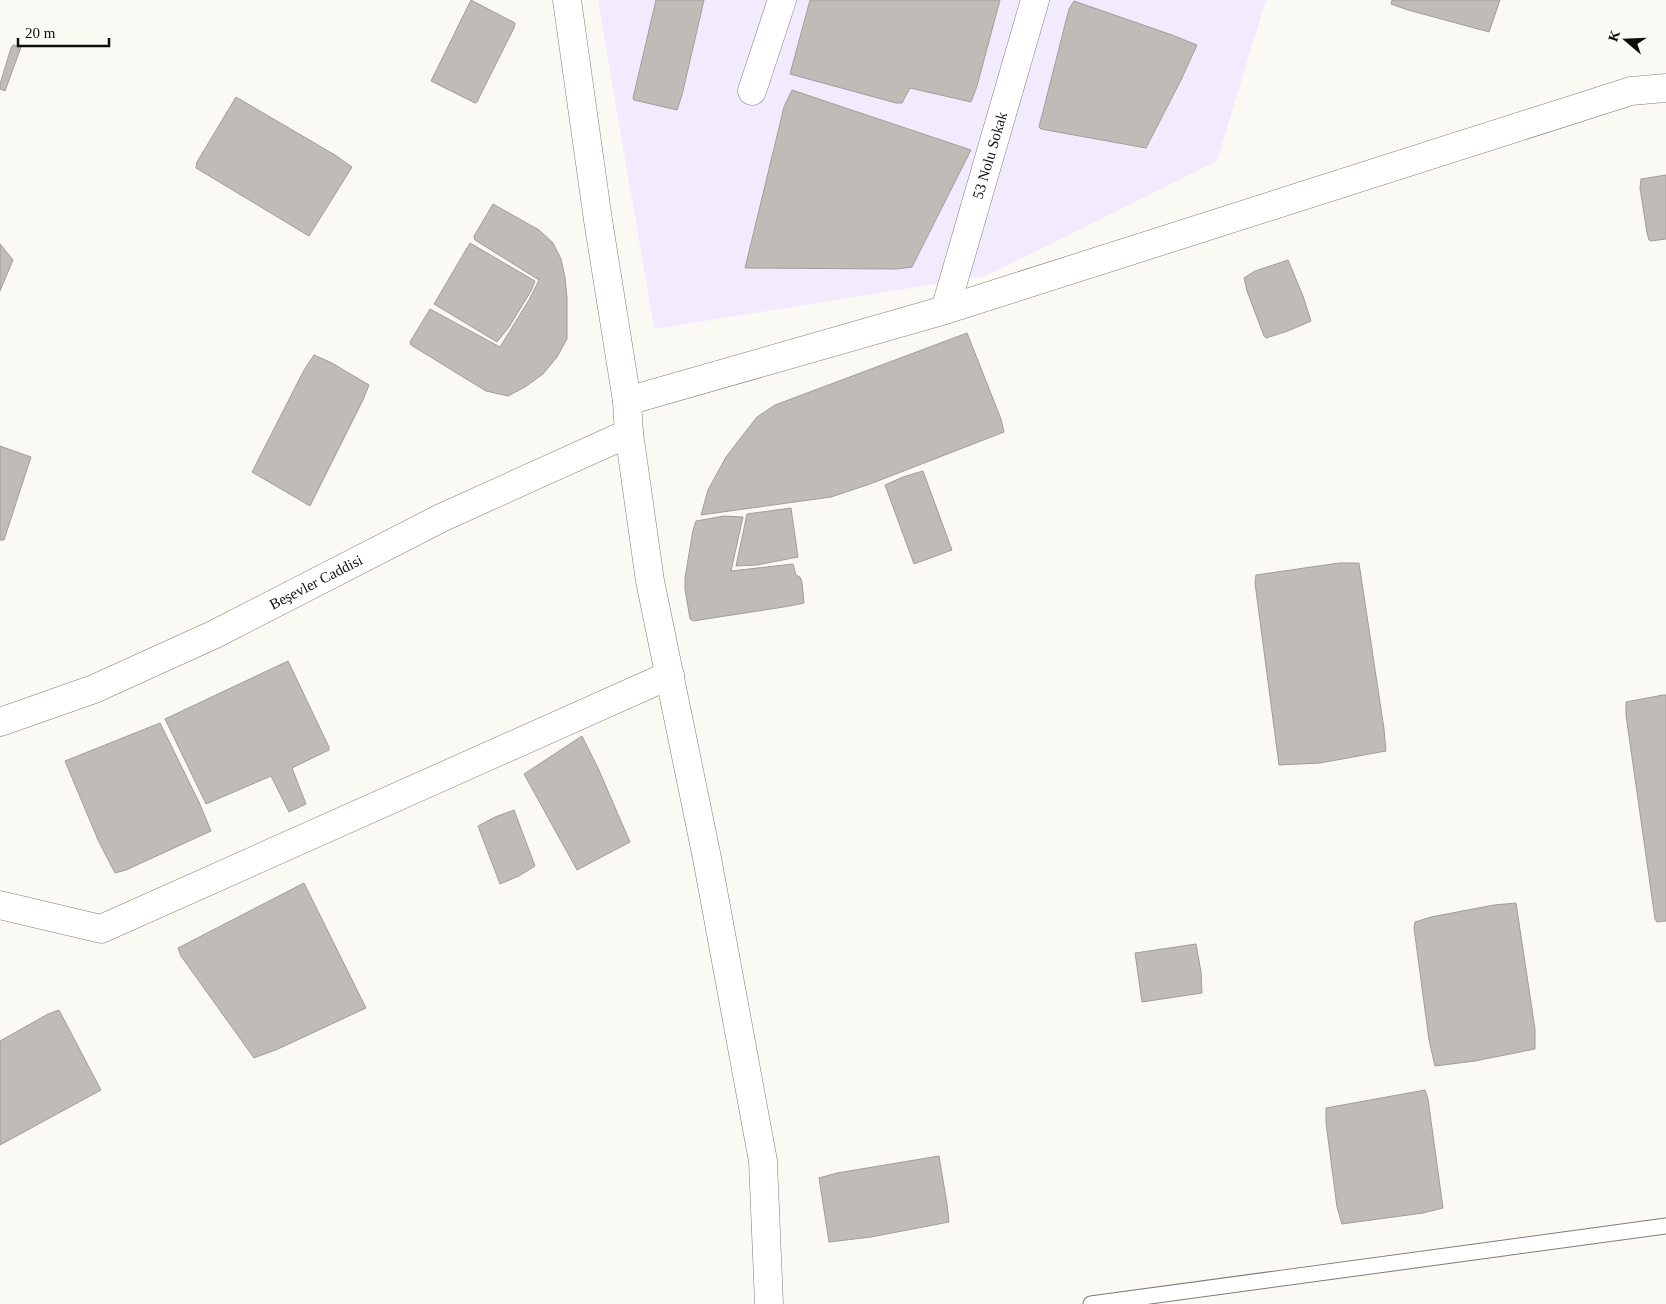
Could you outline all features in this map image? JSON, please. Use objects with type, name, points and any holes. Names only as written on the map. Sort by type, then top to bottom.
[{"type":"street","points":[[567,0],[598,220],[627,401],[650,581],[707,858],[763,1161],[769,1304]]},
{"type":"street","points":[[752,91],[782,0]]},
{"type":"street","name":"53 Nolu Sokak","points":[[945,310],[1035,0]]},
{"type":"street","points":[[627,401],[945,310],[1631,91],[1666,88]]},
{"type":"street","name":"Beşevler Caddisi","points":[[0,722],[94,689],[213,635],[441,518],[630,433]]},
{"type":"street","points":[[0,905],[101,929],[670,675]]},
{"type":"lane","points":[[1091,1304],[1666,1226]]},
{"type":"shaded area","points":[[598,0],[1266,0],[1217,161],[986,276],[654,329]]},
{"type":"building","points":[[471,0],[515,23],[475,103],[431,81]]},
{"type":"building","points":[[656,0],[704,0],[677,110],[634,100],[633,98]]},
{"type":"building","points":[[810,0],[1000,0],[971,102],[910,88],[902,103],[896,103],[790,74]]},
{"type":"building","points":[[1392,0],[1500,0],[1489,32],[1408,10],[1391,4]]},
{"type":"building","points":[[1074,1],[1197,45],[1146,148],[1041,129],[1039,127],[1069,9]]},
{"type":"building","points":[[13,45],[21,47],[5,91],[0,89],[0,84]]},
{"type":"building","points":[[792,90],[971,150],[912,267],[897,269],[745,268],[784,107]]},
{"type":"building","points":[[236,97],[352,167],[309,236],[196,168],[197,162]]},
{"type":"building","points":[[1666,175],[1666,239],[1651,241],[1647,233],[1640,188],[1641,179]]},
{"type":"building","points":[[493,204],[539,230],[553,243],[561,259],[567,298],[567,339],[557,357],[543,374],[508,396],[486,391],[411,345],[410,342],[430,309],[500,347],[529,300],[539,280],[475,240],[474,236]]},
{"type":"building","points":[[470,243],[535,281],[509,327],[497,342],[434,304]]},
{"type":"building","points":[[0,244],[13,260],[0,291]]},
{"type":"building","points":[[1288,260],[1311,321],[1266,338],[1247,291],[1244,278],[1255,271]]},
{"type":"building","points":[[967,333],[1001,419],[1004,432],[870,484],[831,497],[701,515],[708,490],[726,457],[757,417],[775,405]]},
{"type":"building","points":[[314,355],[332,363],[369,385],[310,506],[252,472],[304,370]]},
{"type":"building","points":[[0,446],[31,457],[4,540],[0,540]]},
{"type":"building","points":[[923,471],[952,550],[914,564],[885,485]]},
{"type":"building","points":[[791,508],[798,557],[757,565],[736,566],[747,514]]},
{"type":"building","points":[[724,516],[743,517],[731,571],[793,564],[796,575],[800,577],[802,582],[804,603],[693,621],[690,619],[685,578],[693,530],[696,521]]},
{"type":"building","points":[[1339,563],[1359,563],[1386,751],[1320,763],[1279,765],[1255,583],[1256,575]]},
{"type":"building","points":[[288,661],[329,747],[329,750],[292,768],[306,804],[289,812],[271,776],[206,804],[165,719]]},
{"type":"building","points":[[1666,695],[1666,921],[1657,922],[1655,919],[1626,715],[1626,702]]},
{"type":"building","points":[[160,723],[199,802],[211,831],[126,870],[115,873],[98,840],[65,761]]},
{"type":"building","points":[[582,736],[630,842],[577,870],[524,774]]},
{"type":"building","points":[[514,810],[535,866],[519,876],[500,884],[478,826]]},
{"type":"building","points":[[304,883],[366,1008],[278,1049],[254,1058],[181,956],[178,948]]},
{"type":"building","points":[[1516,903],[1535,1029],[1535,1049],[1475,1061],[1435,1066],[1429,1040],[1414,928],[1415,922],[1431,917],[1494,905]]},
{"type":"building","points":[[1196,944],[1201,972],[1202,993],[1142,1002],[1135,953]]},
{"type":"building","points":[[59,1010],[101,1090],[0,1145],[0,1041],[48,1014]]},
{"type":"building","points":[[1425,1090],[1428,1099],[1443,1208],[1423,1213],[1342,1224],[1337,1207],[1326,1123],[1326,1108]]},
{"type":"building","points":[[939,1156],[949,1222],[871,1237],[829,1242],[819,1178],[837,1173]]}]
